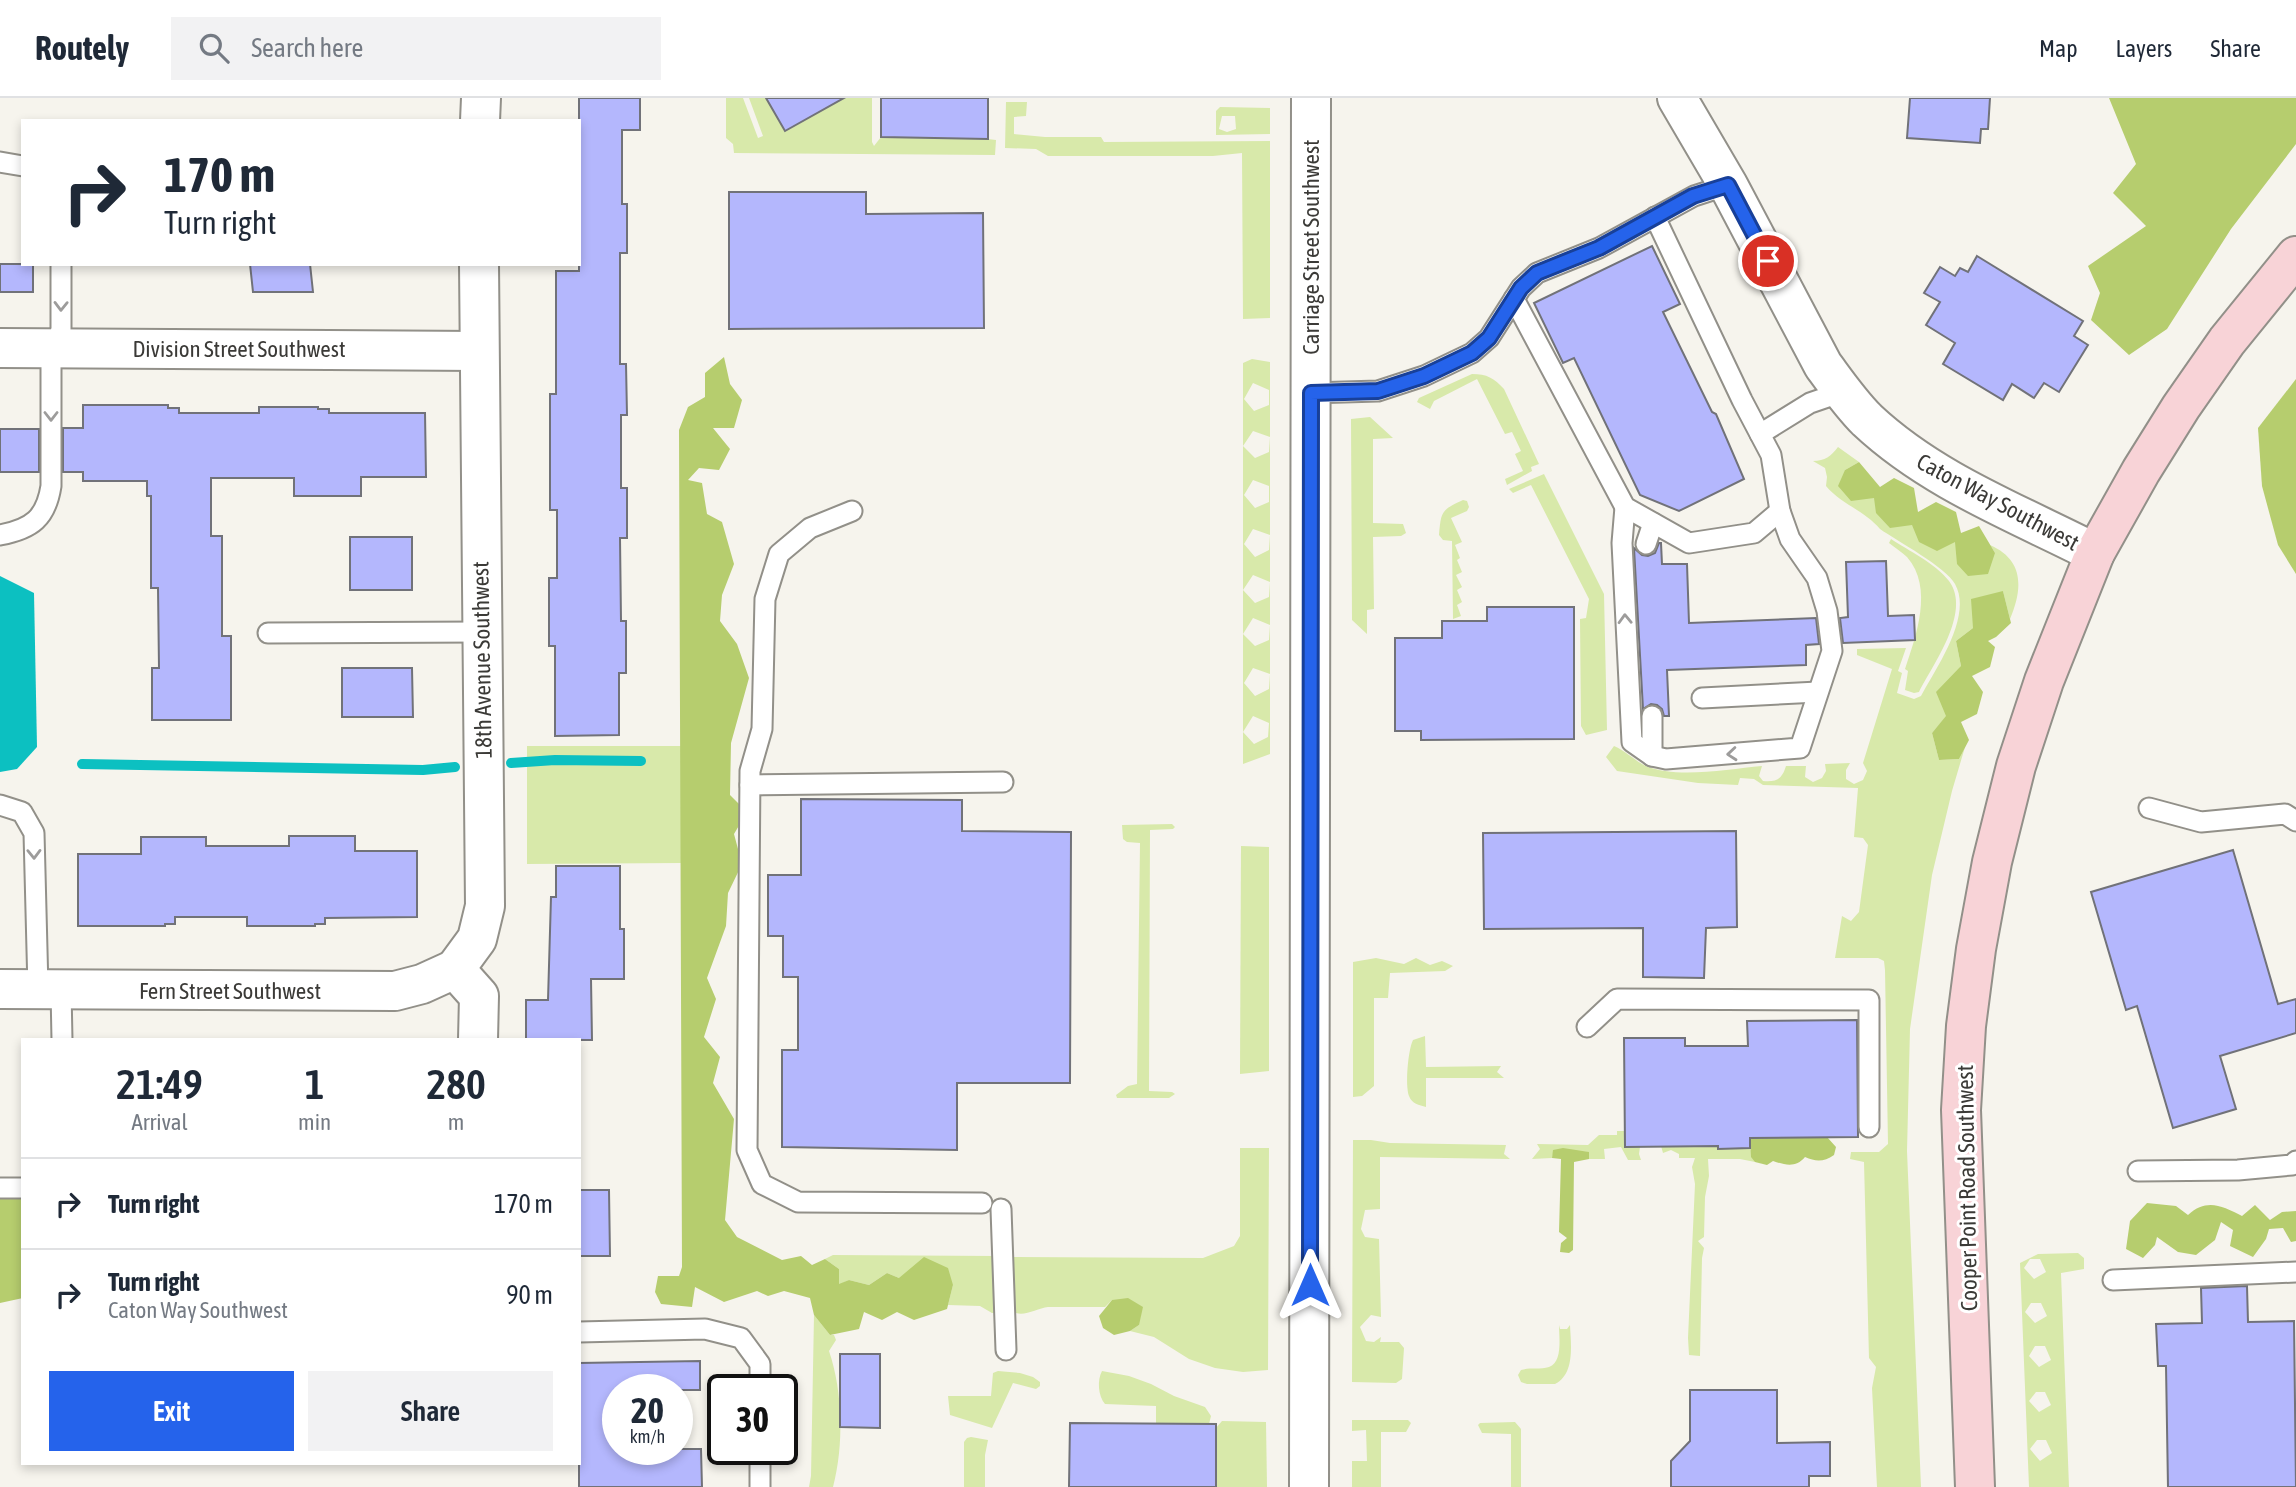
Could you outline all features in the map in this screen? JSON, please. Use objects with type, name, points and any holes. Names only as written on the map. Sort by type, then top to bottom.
[{"type":"main road","name":"Cooper Point Road Southwest","points":[[1975,1487],[1961,1110],[1966,1026],[1974,962],[1992,862],[2016,766],[2044,681],[2095,553],[2140,471],[2227,341],[2296,256]]},
{"type":"street","points":[[480,119],[481,98]]},
{"type":"street","name":"Carriage Street Southwest","points":[[1309,1487],[1311,98]]},
{"type":"street","name":"Caton Way Southwest","points":[[1677,98],[1728,185],[1824,365],[1842,392],[1866,419],[1904,451],[1946,479],[2095,553]]},
{"type":"street","name":"18th Avenue Southwest","points":[[455,968],[477,939],[485,906],[479,266]]},
{"type":"street","name":"Division Street Southwest","points":[[0,348],[478,351]]},
{"type":"street","points":[[455,968],[479,996],[478,1038]]},
{"type":"street","name":"Fern Street Southwest","points":[[0,989],[395,991],[422,984],[455,968]]},
{"type":"lane","points":[[0,162],[21,166]]},
{"type":"lane","points":[[1311,393],[1378,391],[1424,376],[1472,353],[1489,338],[1521,288],[1537,273],[1599,248],[1693,196],[1728,185]]},
{"type":"lane","points":[[1625,507],[1622,543],[1632,742],[1652,756],[1666,759],[1800,748],[1832,651],[1827,611],[1817,578],[1790,539],[1780,511],[1771,455],[1655,217]]},
{"type":"lane","points":[[0,534],[18,531],[36,521],[48,505],[51,486],[51,363],[61,329],[61,266]]},
{"type":"lane","points":[[1514,299],[1625,507],[1689,543],[1754,533],[1780,511]]},
{"type":"lane","points":[[1760,435],[1810,404],[1842,392]]},
{"type":"lane","points":[[852,511],[810,528],[779,554],[765,598],[762,729],[750,771],[747,1150],[762,1184],[798,1202],[982,1203]]},
{"type":"lane","points":[[1646,544],[1653,523]]},
{"type":"lane","points":[[268,633],[481,632]]},
{"type":"lane","points":[[1702,698],[1818,692]]},
{"type":"lane","points":[[1652,716],[1652,756]]},
{"type":"lane","points":[[750,785],[1003,782]]},
{"type":"lane","points":[[0,805],[22,812],[34,833],[49,990],[61,1038]]},
{"type":"lane","points":[[2149,808],[2201,822],[2285,814],[2296,821]]},
{"type":"lane","points":[[1587,1027],[1617,999],[1869,1000],[1869,1127]]},
{"type":"lane","points":[[2138,1171],[2238,1170],[2292,1165],[2296,1161]]},
{"type":"lane","points":[[0,1188],[21,1188]]},
{"type":"lane","points":[[1001,1209],[1006,1350]]},
{"type":"lane","points":[[2113,1280],[2296,1272]]},
{"type":"lane","points":[[581,1332],[705,1329],[741,1338],[760,1364],[760,1374]]},
{"type":"lane","points":[[760,1465],[760,1487]]},
{"type":"green space","points":[[726,98],[743,98],[758,138],[763,136],[749,98],[766,98],[785,131],[844,98],[872,98],[874,146],[881,137],[988,139],[996,140],[995,155],[734,153],[733,144],[726,138]]},
{"type":"green space","points":[[2109,98],[2296,98],[2296,144],[2231,229],[2167,329],[2129,355],[2091,320],[2100,293],[2088,266],[2146,226],[2113,193],[2136,164]]},
{"type":"green space","points":[[1006,102],[1027,102],[1026,116],[1014,117],[1014,134],[1101,137],[1104,142],[1270,141],[1270,318],[1243,319],[1242,153],[1213,156],[1048,156],[1036,149],[1005,148]]},
{"type":"green space","points":[[1220,107],[1270,108],[1270,134],[1216,135],[1216,111]],"holes":[[[1222,116],[1235,116],[1236,129],[1227,132],[1219,129]]]},
{"type":"green space","points":[[724,357],[730,384],[742,400],[734,428],[713,428],[730,449],[719,470],[699,468],[688,480],[702,483],[707,514],[722,522],[734,564],[722,595],[720,621],[737,644],[749,678],[731,743],[730,795],[747,812],[734,834],[742,864],[728,893],[726,926],[707,978],[716,999],[704,1037],[720,1057],[713,1083],[734,1119],[725,1220],[737,1237],[782,1260],[801,1256],[812,1265],[825,1259],[839,1269],[839,1284],[849,1280],[869,1285],[887,1273],[899,1278],[924,1257],[948,1268],[953,1285],[947,1309],[914,1320],[897,1312],[882,1320],[864,1312],[859,1329],[830,1335],[814,1315],[810,1298],[784,1291],[768,1296],[757,1291],[724,1302],[695,1287],[692,1307],[661,1304],[655,1292],[658,1276],[679,1276],[682,1267],[679,430],[688,407],[705,397],[705,373]]},
{"type":"green space","points":[[1252,359],[1270,362],[1270,437],[1253,431],[1243,446],[1243,363]],"holes":[[[1253,383],[1269,390],[1269,405],[1254,411],[1244,399]]]},
{"type":"green space","points":[[1472,374],[1490,377],[1504,389],[1539,464],[1507,485],[1505,479],[1523,471],[1515,454],[1521,451],[1512,432],[1505,434],[1477,379],[1434,401],[1430,409],[1417,402],[1419,398]]},
{"type":"green space","points":[[2296,379],[2296,574],[2278,545],[2262,486],[2258,428]]},
{"type":"green space","points":[[1370,417],[1393,438],[1373,439],[1373,523],[1403,524],[1406,533],[1401,536],[1373,537],[1374,609],[1367,610],[1367,634],[1352,620],[1351,419]]},
{"type":"green space","points":[[1270,437],[1270,535],[1270,582],[1253,575],[1243,590],[1243,446],[1255,458],[1269,452]],"holes":[[[1253,480],[1269,486],[1269,502],[1255,508],[1244,495]],[[1253,529],[1270,535],[1269,550],[1255,557],[1244,544]]]},
{"type":"green space","points":[[1838,447],[1859,462],[1845,470],[1874,498],[1912,525],[1995,553],[1990,545],[2009,559],[2018,576],[2017,596],[2010,619],[2003,591],[1973,628],[1956,641],[1961,666],[1947,716],[1932,733],[1939,760],[1959,759],[1965,747],[1932,875],[1910,1029],[1907,1151],[1921,1487],[1877,1487],[1872,1388],[1876,1367],[1869,1358],[1864,1162],[1850,1159],[1851,1152],[1879,1152],[1888,1144],[1885,970],[1884,961],[1878,958],[1835,958],[1842,916],[1851,921],[1859,912],[1868,845],[1863,838],[1854,837],[1858,788],[1763,785],[1754,779],[1740,778],[1738,785],[1698,783],[1617,771],[1606,757],[1614,746],[1646,766],[1672,772],[1762,766],[1759,776],[1763,781],[1778,779],[1786,766],[1806,766],[1805,777],[1813,782],[1822,778],[1826,771],[1825,764],[1850,763],[1846,770],[1846,779],[1854,784],[1863,780],[1867,771],[1863,763],[1892,669],[1857,655],[1857,649],[1906,648],[1898,671],[1902,673],[1897,693],[1914,699],[1921,696],[1950,642],[1959,611],[1959,597],[1955,584],[1942,570],[1880,529],[1826,486],[1825,468],[1813,461],[1827,457]]},
{"type":"green space","points":[[1859,462],[1880,487],[1894,478],[1914,488],[1918,512],[1936,502],[1956,512],[1961,533],[1979,526],[1995,553],[1988,574],[1968,576],[1957,564],[1955,542],[1937,551],[1919,542],[1912,525],[1890,528],[1876,513],[1874,498],[1851,501],[1838,486],[1845,470]]},
{"type":"green space","points":[[1544,474],[1604,594],[1607,730],[1586,735],[1581,726],[1580,619],[1586,618],[1589,599],[1531,485],[1513,493],[1509,489]]},
{"type":"green space","points":[[1467,501],[1467,511],[1451,518],[1462,542],[1455,545],[1462,572],[1456,575],[1462,587],[1457,590],[1462,602],[1457,605],[1461,616],[1453,619],[1452,541],[1443,540],[1439,535],[1440,521],[1450,506]]},
{"type":"green space","points":[[1891,539],[1937,569],[1949,581],[1955,594],[1956,607],[1948,638],[1919,692],[1914,693],[1905,690],[1908,671],[1905,669],[1918,627],[1920,583],[1907,557],[1889,543]]},
{"type":"green space","points":[[1270,582],[1270,625],[1253,618],[1243,634],[1243,590],[1255,603],[1269,597]]},
{"type":"green space","points":[[2003,591],[2011,623],[1988,641],[1995,647],[1990,667],[1972,676],[1983,692],[1977,714],[1961,722],[1969,740],[1959,759],[1939,760],[1932,733],[1946,716],[1936,692],[1961,666],[1956,641],[1973,628],[1971,599]]},
{"type":"green space","points":[[1270,625],[1270,674],[1270,754],[1243,764],[1243,634],[1255,646],[1269,640]],"holes":[[[1253,668],[1270,674],[1269,689],[1255,696],[1244,683]],[[1253,716],[1269,723],[1268,737],[1254,744],[1243,732]]]},
{"type":"green space","points":[[527,746],[681,746],[682,863],[527,864]]},
{"type":"green space","points":[[1172,824],[1175,827],[1173,829],[1150,830],[1149,1091],[1175,1094],[1169,1098],[1117,1098],[1116,1095],[1128,1086],[1137,1084],[1140,843],[1123,839],[1122,825]]},
{"type":"green space","points":[[1241,846],[1269,847],[1269,1071],[1240,1074]]},
{"type":"green space","points":[[1376,958],[1404,964],[1416,958],[1430,965],[1442,961],[1453,966],[1445,971],[1390,973],[1388,998],[1374,998],[1374,1086],[1362,1096],[1353,1097],[1353,962]]},
{"type":"green space","points":[[1425,1036],[1426,1067],[1501,1066],[1497,1072],[1504,1078],[1426,1078],[1426,1107],[1416,1104],[1410,1099],[1408,1091],[1408,1059],[1413,1040]]},
{"type":"green space","points":[[1617,1131],[1625,1131],[1640,1147],[1641,1160],[1628,1160],[1621,1147],[1604,1149],[1605,1159],[1589,1159],[1588,1152],[1554,1150],[1552,1158],[1532,1159],[1540,1149],[1537,1144],[1588,1145],[1599,1135],[1617,1135]]},
{"type":"green space","points":[[1827,1137],[1836,1147],[1834,1155],[1823,1160],[1805,1157],[1794,1164],[1773,1161],[1767,1165],[1755,1162],[1751,1157],[1750,1138]]},
{"type":"green space","points":[[1718,1139],[1718,1149],[1750,1148],[1755,1162],[1708,1159],[1704,1237],[1698,1241],[1704,1248],[1700,1356],[1689,1355],[1695,1184],[1692,1167],[1695,1158],[1679,1158],[1679,1154],[1671,1150],[1663,1153],[1661,1146]]},
{"type":"green space","points":[[1353,1140],[1506,1145],[1504,1154],[1510,1159],[1380,1157],[1380,1209],[1365,1210],[1361,1229],[1365,1237],[1379,1239],[1381,1317],[1371,1315],[1360,1327],[1366,1341],[1374,1342],[1381,1337],[1380,1342],[1399,1342],[1404,1348],[1402,1379],[1396,1383],[1352,1382]]},
{"type":"green space","points":[[1240,1148],[1269,1148],[1268,1370],[1243,1372],[1215,1368],[1189,1359],[1154,1337],[1130,1331],[1139,1325],[1112,1300],[1105,1307],[1048,1307],[1016,1313],[1013,1307],[1012,1257],[1203,1258],[1234,1246],[1240,1236]]},
{"type":"green space","points":[[1563,1148],[1589,1152],[1589,1159],[1574,1162],[1573,1250],[1569,1253],[1560,1252],[1561,1243],[1567,1238],[1559,1232],[1561,1159],[1552,1158],[1553,1150]]},
{"type":"green space","points":[[0,1190],[17,1198],[21,1196],[21,1298],[0,1303]]},
{"type":"green space","points":[[2147,1203],[2176,1206],[2188,1215],[2202,1207],[2215,1205],[2242,1216],[2255,1205],[2270,1220],[2282,1212],[2296,1211],[2296,1241],[2291,1242],[2283,1228],[2269,1229],[2266,1239],[2253,1257],[2230,1246],[2233,1230],[2221,1222],[2215,1240],[2196,1255],[2178,1252],[2157,1237],[2155,1245],[2143,1258],[2126,1249],[2130,1221]]},
{"type":"green space","points":[[2078,1253],[2084,1258],[2084,1269],[2061,1273],[2069,1487],[2029,1487],[2020,1263],[2038,1254]],"holes":[[[2030,1259],[2040,1259],[2046,1272],[2034,1279],[2024,1268]],[[2031,1303],[2041,1303],[2047,1316],[2035,1323],[2025,1312]],[[2035,1346],[2045,1346],[2051,1360],[2039,1367],[2029,1356]],[[2036,1392],[2045,1392],[2051,1405],[2039,1412],[2029,1401]],[[2037,1440],[2046,1440],[2052,1453],[2040,1461],[2030,1449]]]},
{"type":"green space","points":[[833,1255],[996,1256],[998,1313],[992,1313],[980,1306],[948,1305],[953,1285],[899,1278],[887,1273],[869,1285],[849,1280],[839,1285],[839,1269],[825,1259]]},
{"type":"green space","points":[[1128,1298],[1143,1307],[1139,1325],[1130,1331],[1114,1335],[1103,1328],[1099,1316],[1112,1300]]},
{"type":"green space","points":[[814,1315],[836,1340],[829,1351],[837,1384],[840,1419],[839,1454],[833,1487],[809,1487]]},
{"type":"green space","points":[[1559,1325],[1560,1329],[1567,1329],[1570,1325],[1570,1358],[1566,1373],[1555,1384],[1521,1382],[1518,1375],[1521,1370],[1549,1367],[1556,1360]]},
{"type":"green space","points":[[998,1371],[1033,1377],[1040,1382],[1040,1386],[1036,1389],[1013,1383],[992,1428],[950,1415],[948,1396],[991,1396],[993,1373]]},
{"type":"green space","points":[[1102,1371],[1129,1376],[1205,1407],[1211,1416],[1209,1424],[1156,1423],[1156,1406],[1105,1404],[1099,1388]]},
{"type":"green space","points":[[1352,1420],[1408,1420],[1411,1423],[1406,1432],[1381,1432],[1381,1487],[1352,1487],[1352,1461],[1367,1461],[1366,1430],[1352,1431]]},
{"type":"green space","points":[[1222,1421],[1266,1422],[1267,1487],[1216,1487],[1216,1428]]},
{"type":"green space","points":[[1515,1422],[1521,1429],[1521,1487],[1511,1487],[1511,1434],[1482,1433],[1478,1425]]},
{"type":"green space","points":[[971,1437],[988,1440],[985,1487],[964,1487],[964,1442]]},
{"type":"water","points":[[0,576],[34,593],[37,747],[17,769],[0,772]]},
{"type":"building","points":[[579,98],[640,98],[640,130],[622,130],[622,204],[627,204],[627,253],[620,253],[620,364],[626,364],[627,415],[621,415],[621,488],[627,488],[627,538],[620,538],[621,621],[626,621],[626,673],[619,673],[619,735],[555,736],[555,646],[549,646],[549,578],[557,578],[557,510],[550,510],[550,394],[556,394],[556,271],[579,271],[581,266]]},
{"type":"building","points":[[766,98],[844,98],[785,131]]},
{"type":"building","points":[[881,98],[988,98],[988,139],[881,137]]},
{"type":"building","points":[[1910,98],[1990,98],[1988,129],[1981,129],[1980,143],[1907,138]]},
{"type":"building","points":[[729,192],[866,192],[866,214],[983,213],[984,328],[729,329]]},
{"type":"building","points":[[1652,246],[1680,304],[1663,312],[1712,412],[1716,414],[1744,479],[1679,511],[1640,495],[1574,358],[1563,363],[1534,303]]},
{"type":"building","points":[[1977,256],[2083,321],[2074,336],[2088,345],[2059,392],[2044,383],[2034,398],[2012,384],[2003,400],[1943,364],[1955,343],[1926,325],[1940,302],[1924,293],[1940,267],[1955,276],[1960,268],[1968,272]]},
{"type":"building","points":[[0,264],[33,266],[33,292],[0,292]]},
{"type":"building","points":[[250,266],[310,266],[313,292],[253,292]]},
{"type":"building","points":[[83,405],[168,405],[168,408],[179,408],[179,413],[259,413],[259,407],[318,407],[329,409],[329,413],[425,413],[426,477],[361,477],[361,496],[294,496],[294,478],[211,478],[211,536],[222,536],[222,636],[231,636],[231,720],[152,720],[152,668],[159,668],[158,588],[151,588],[151,496],[147,496],[147,481],[83,481],[83,472],[63,472],[63,428],[83,428]]},
{"type":"building","points":[[0,429],[39,429],[39,472],[0,472]]},
{"type":"building","points":[[350,537],[412,537],[412,590],[350,590]]},
{"type":"building","points":[[1659,543],[1662,564],[1687,564],[1689,623],[1816,618],[1819,644],[1806,645],[1806,665],[1667,670],[1669,716],[1664,716],[1657,705],[1651,704],[1643,709],[1634,548],[1642,555],[1648,556],[1655,553]]},
{"type":"building","points":[[1886,561],[1888,616],[1914,615],[1915,640],[1843,643],[1840,618],[1848,617],[1846,562]]},
{"type":"building","points":[[1487,607],[1574,607],[1574,739],[1421,740],[1421,731],[1395,731],[1395,638],[1442,638],[1442,621],[1487,621]]},
{"type":"building","points":[[342,668],[412,668],[413,717],[342,717]]},
{"type":"building","points":[[801,799],[962,800],[962,831],[1071,832],[1070,1083],[957,1083],[957,1150],[782,1147],[782,1050],[798,1050],[798,977],[783,977],[783,936],[768,936],[768,875],[801,875]]},
{"type":"building","points":[[1736,831],[1737,927],[1706,928],[1704,978],[1643,977],[1643,928],[1484,929],[1483,833]]},
{"type":"building","points":[[289,836],[355,836],[355,851],[417,851],[417,917],[325,918],[325,924],[315,926],[247,926],[247,917],[175,917],[175,924],[165,926],[78,926],[78,854],[141,854],[141,837],[206,837],[206,846],[289,846]]},
{"type":"building","points":[[2233,850],[2278,1004],[2296,999],[2296,1033],[2220,1056],[2236,1109],[2173,1128],[2137,1006],[2126,1010],[2091,892]]},
{"type":"building","points":[[556,866],[620,866],[620,929],[624,929],[624,979],[591,979],[592,1040],[526,1038],[526,1000],[548,1000],[551,897],[556,897]]},
{"type":"building","points":[[1857,1020],[1858,1137],[1750,1138],[1750,1148],[1625,1147],[1624,1038],[1685,1038],[1685,1046],[1748,1046],[1747,1021]]},
{"type":"building","points":[[581,1190],[609,1190],[610,1256],[581,1256]]},
{"type":"building","points":[[2247,1286],[2248,1322],[2294,1321],[2296,1487],[2168,1487],[2166,1366],[2158,1366],[2156,1324],[2202,1323],[2201,1288]]},
{"type":"building","points":[[840,1354],[880,1354],[880,1428],[840,1427]]},
{"type":"building","points":[[700,1361],[700,1390],[693,1390],[693,1374],[602,1374],[602,1465],[693,1465],[693,1449],[701,1449],[702,1487],[579,1487],[581,1363]]},
{"type":"building","points":[[1690,1390],[1777,1390],[1777,1443],[1830,1442],[1830,1476],[1809,1476],[1809,1487],[1671,1487],[1671,1461],[1690,1441]]},
{"type":"building","points":[[1070,1423],[1216,1424],[1216,1487],[1069,1487]]},
{"type":"waterway","points":[[511,763],[555,760],[641,761]]},
{"type":"waterway","points":[[82,764],[423,770],[455,767]]},
{"type":"route","points":[[1310,1285],[1311,393],[1378,391],[1424,376],[1472,353],[1489,338],[1521,288],[1537,273],[1599,248],[1693,196],[1728,185],[1768,261]]}]
